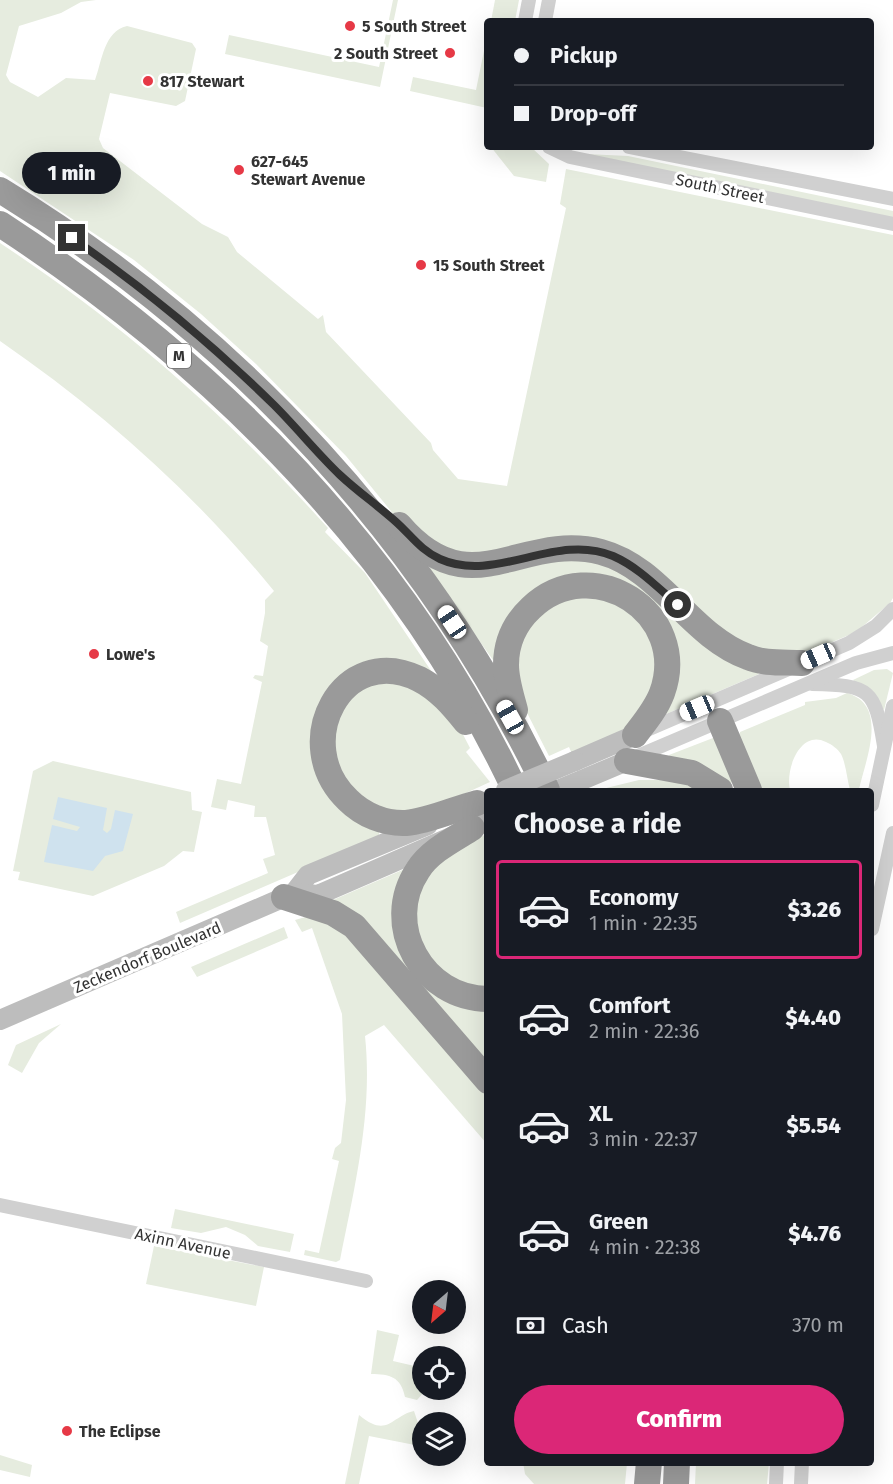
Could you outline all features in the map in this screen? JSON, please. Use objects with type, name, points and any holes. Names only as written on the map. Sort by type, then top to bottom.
[{"type":"highway","name":"M","points":[[0,190],[86,247],[195,332],[273,404],[339,474],[432,592],[485,674],[546,788]]},
{"type":"highway","name":"M","points":[[0,224],[75,275],[154,335],[230,402],[300,474],[375,564],[419,625],[471,708],[509,785]]},
{"type":"highway","points":[[339,474],[398,523],[419,546],[440,559],[461,565],[478,566],[559,549],[586,549],[605,553],[644,574],[731,650],[805,674]]},
{"type":"highway","points":[[521,740],[507,674],[507,657],[512,633],[527,612],[543,598],[559,590],[585,585],[613,589],[635,601],[656,624],[664,643],[667,660],[665,683],[654,709],[635,735]]},
{"type":"highway","points":[[482,814],[406,823],[377,819],[354,806],[330,778],[322,753],[324,721],[336,698],[355,681],[372,674],[396,672],[420,679],[452,705],[509,785]]},
{"type":"highway","points":[[720,721],[748,788]]},
{"type":"highway","points":[[627,761],[692,773],[717,788]]},
{"type":"highway","points":[[482,814],[433,854],[416,872],[407,897],[405,923],[413,954],[429,975],[453,993],[484,998]]},
{"type":"highway","points":[[289,895],[333,913],[354,926],[484,1077]]},
{"type":"highway","points":[[647,1484],[649,1466]]},
{"type":"highway","points":[[676,1484],[677,1466]]},
{"type":"main road","points":[[509,785],[576,761],[635,735]]},
{"type":"main road","points":[[563,788],[627,761]]},
{"type":"main road","name":"Zeckendorf Boulevard","points":[[0,1020],[289,895],[318,895],[482,814]]},
{"type":"street","points":[[526,18],[529,0]]},
{"type":"street","points":[[546,18],[549,0]]},
{"type":"street","name":"South Street","points":[[556,150],[570,157],[893,224]]},
{"type":"street","name":"South Street","points":[[643,150],[893,199]]},
{"type":"street","points":[[627,761],[720,721],[805,674],[868,632],[893,609]]},
{"type":"street","points":[[635,735],[805,674],[893,653]]},
{"type":"street","points":[[805,674],[849,685],[864,692],[878,712],[884,746]]},
{"type":"street","points":[[874,796],[893,706]]},
{"type":"street","points":[[874,920],[893,833]]},
{"type":"street","name":"Axinn Avenue","points":[[0,1205],[366,1281]]},
{"type":"street","points":[[776,1484],[777,1466]]},
{"type":"street","points":[[801,1484],[802,1466]]},
{"type":"shaded area","points":[[0,0],[96,0],[81,2],[61,13],[19,26],[6,75],[10,82],[38,97],[66,78],[95,80],[109,40],[119,29],[127,26],[192,43],[196,49],[185,101],[176,106],[110,93],[99,139],[103,148],[202,224],[228,237],[237,252],[318,319],[323,315],[326,332],[431,443],[433,450],[458,479],[507,486],[566,208],[560,204],[566,169],[893,235],[893,598],[890,603],[856,632],[802,655],[757,656],[633,560],[469,562],[404,527],[346,456],[256,364],[201,314],[134,260],[0,171]]},
{"type":"shaded area","points":[[393,0],[398,0],[380,87],[225,54],[229,35],[379,67]]},
{"type":"shaded area","points":[[495,0],[519,0],[516,18],[492,18]]},
{"type":"shaded area","points":[[484,51],[484,107],[410,91],[413,77],[476,90]]},
{"type":"shaded area","points":[[493,150],[534,150],[549,164],[546,182],[514,176]]},
{"type":"shaded area","points":[[586,154],[628,156],[893,211],[893,224]]},
{"type":"shaded area","points":[[0,243],[133,340],[213,410],[252,448],[328,528],[325,532],[365,573],[438,681],[357,674],[313,738],[379,829],[379,837],[180,923],[176,912],[268,873],[263,859],[275,855],[266,817],[254,817],[255,806],[228,800],[226,810],[211,807],[217,779],[241,784],[262,682],[253,678],[255,675],[263,676],[268,646],[260,641],[265,600],[274,591],[212,521],[146,456],[75,396],[0,341]]},
{"type":"shaded area","points":[[556,557],[612,565],[759,674],[666,714],[650,609],[567,584],[499,659],[493,660],[428,569],[435,566]]},
{"type":"shaded area","points":[[565,597],[615,600],[653,633],[659,682],[630,727],[572,754],[569,747],[549,756],[521,701],[514,680],[525,626]]},
{"type":"shaded area","points":[[887,669],[893,673],[884,710],[853,680],[874,670]]},
{"type":"shaded area","points":[[385,681],[409,683],[456,721],[470,748],[466,752],[490,782],[466,793],[436,813],[385,811],[337,780],[332,719],[358,689]]},
{"type":"shaded area","points":[[847,693],[860,699],[868,709],[871,734],[859,788],[850,788],[840,752],[830,744],[817,740],[809,741],[796,754],[790,772],[790,788],[756,788],[737,743],[740,732],[805,705],[805,702],[836,698]]},
{"type":"shaded area","points":[[716,738],[735,780],[725,787],[671,759],[669,755]]},
{"type":"shaded area","points":[[53,761],[191,792],[192,810],[202,812],[194,852],[183,851],[164,866],[93,896],[18,880],[20,872],[13,871],[33,771]]},
{"type":"shaded area","points":[[669,776],[700,788],[606,788],[639,780],[667,780]]},
{"type":"shaded area","points":[[484,835],[484,994],[428,967],[412,907],[416,888],[454,849]]},
{"type":"shaded area","points":[[407,868],[397,916],[458,1003],[484,1011],[484,1072],[333,900]]},
{"type":"shaded area","points":[[309,916],[349,932],[484,1091],[484,1141],[384,1025],[365,1036],[367,1093],[365,1120],[340,1260],[336,1262],[304,1255],[305,1250],[319,1253],[339,1161],[332,1159],[335,1148],[341,1143],[346,1100],[342,1014],[312,928],[302,932],[295,920]]},
{"type":"shaded area","points":[[284,927],[288,938],[197,977],[191,967]]},
{"type":"shaded area","points":[[61,1024],[39,1043],[22,1073],[8,1065],[16,1045]]},
{"type":"shaded area","points":[[175,1209],[294,1234],[290,1252],[258,1246],[245,1235],[226,1227],[201,1233],[171,1228]]},
{"type":"shaded area","points":[[154,1246],[264,1267],[256,1306],[146,1284]]},
{"type":"shaded area","points":[[377,1330],[399,1335],[393,1361],[412,1365],[412,1399],[405,1397],[401,1385],[394,1378],[371,1374]]},
{"type":"shaded area","points":[[414,1411],[414,1412],[412,1412],[412,1444],[369,1436],[359,1484],[345,1484],[359,1415],[369,1422],[383,1426]]},
{"type":"shaded area","points":[[0,1455],[32,1465],[30,1477],[0,1470]]},
{"type":"shaded area","points":[[524,1466],[627,1466],[625,1484],[534,1484],[525,1474]]},
{"type":"shaded area","points":[[696,1466],[769,1466],[767,1484],[695,1484]]},
{"type":"water","points":[[58,797],[107,808],[103,830],[107,833],[111,829],[115,810],[133,814],[123,851],[105,856],[93,871],[44,862],[52,825],[77,831],[80,827],[53,819]]},
{"type":"place","name":"5 South Street","points":[[350,26]]},
{"type":"place","name":"2 South Street","points":[[450,53]]},
{"type":"place","name":"817 Stewart","points":[[148,81]]},
{"type":"place","name":"627-645 Stewart Avenue","points":[[239,170]]},
{"type":"place","name":"15 South Street","points":[[421,265]]},
{"type":"place","name":"Lowe's","points":[[94,654]]},
{"type":"place","name":"The Eclipse","points":[[67,1431]]},
{"type":"route","points":[[72,238],[125,276],[202,338],[273,404],[339,474],[398,523],[426,552],[454,564],[469,566],[495,564],[559,549],[586,549],[614,556],[629,564],[644,574],[678,605]]}]
